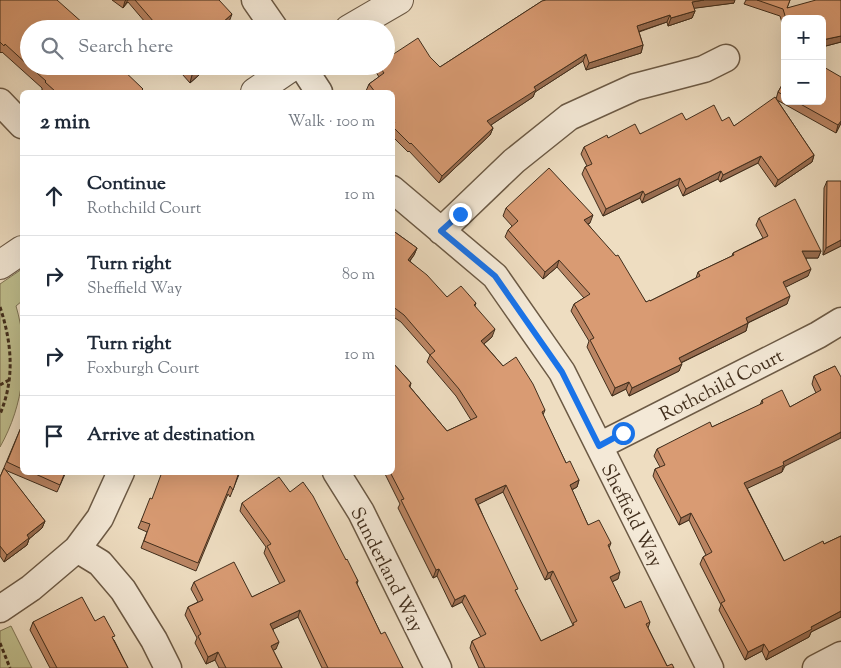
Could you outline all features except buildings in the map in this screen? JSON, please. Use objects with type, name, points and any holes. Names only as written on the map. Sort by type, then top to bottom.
[{"type":"street","points":[[255,0],[269,20]]},
{"type":"street","points":[[365,20],[399,0]]},
{"type":"street","points":[[441,231],[514,161],[569,117],[635,87],[704,69],[726,58]]},
{"type":"street","points":[[258,90],[280,75]]},
{"type":"street","points":[[308,75],[318,90]]},
{"type":"street","points":[[0,102],[20,123]]},
{"type":"street","name":"Sheffield Way","points":[[395,192],[495,276],[562,372],[710,668]]},
{"type":"street","points":[[0,266],[20,251]]},
{"type":"street","name":"Rothchild Court","points":[[599,446],[818,335],[841,321]]},
{"type":"street","points":[[0,609],[31,588],[77,549],[100,518],[120,475]]},
{"type":"street","name":"Sunderland Way","points":[[338,475],[361,512],[438,668]]},
{"type":"street","points":[[77,549],[100,563],[123,590],[154,640],[168,668]]},
{"type":"street","points":[[816,668],[841,656]]},
{"type":"path","points":[[0,307],[9,338],[9,380],[0,414]]},
{"type":"path","points":[[0,385],[9,380]]},
{"type":"path","points":[[0,643],[10,668]]},
{"type":"shaded area","points":[[20,270],[20,303],[16,306],[20,324],[20,390],[15,414],[0,447],[0,284]]},
{"type":"shaded area","points":[[11,626],[32,668],[0,668],[0,631]]},
{"type":"route","points":[[460,214],[441,231],[495,276],[562,372],[599,446],[623,433]]}]
